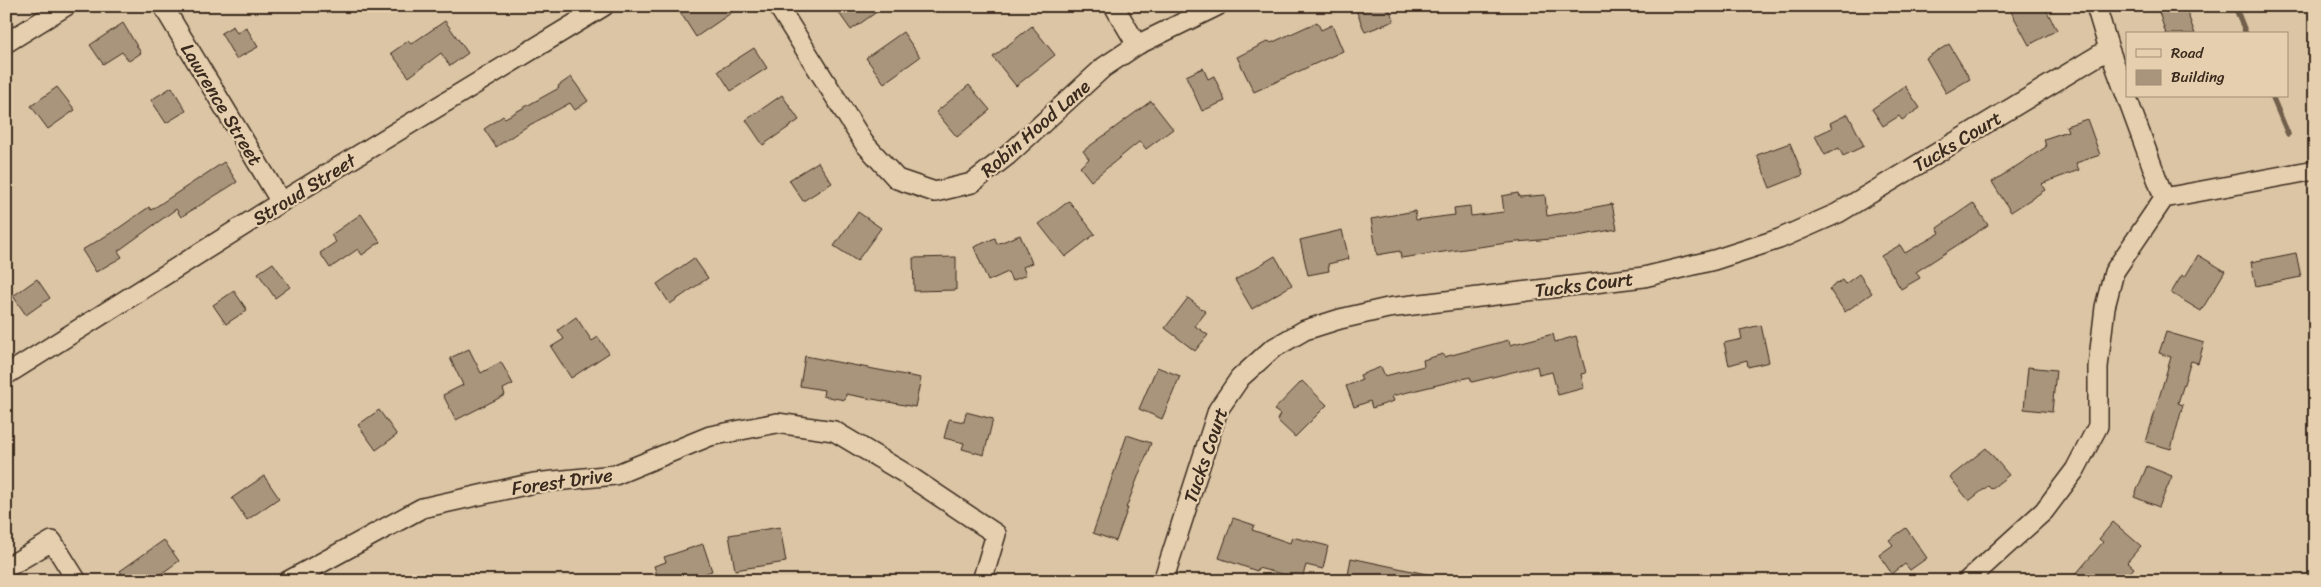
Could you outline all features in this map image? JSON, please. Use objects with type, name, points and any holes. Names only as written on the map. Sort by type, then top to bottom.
[{"type":"street","points":[[6,43],[66,6]]},
{"type":"street","name":"Lawrence Street","points":[[163,6],[281,202]]},
{"type":"street","name":"Stroud Street","points":[[6,375],[281,202],[604,6]]},
{"type":"street","name":"Robin Hood Lane","points":[[778,6],[864,143],[897,179],[935,192],[972,182],[1008,155],[1104,67],[1137,45],[1217,6]]},
{"type":"street","points":[[1114,6],[1137,45]]},
{"type":"street","points":[[2096,6],[2126,95]]},
{"type":"street","name":"Tucks Court","points":[[1163,581],[1218,410],[1240,378],[1272,349],[1305,330],[1340,319],[1388,308],[1644,277],[1714,260],[1779,239],[1838,213],[2109,49]]},
{"type":"street","points":[[2127,98],[2164,198]]},
{"type":"street","points":[[1968,581],[2044,511],[2075,470],[2098,426],[2099,358],[2105,306],[2114,272],[2164,198],[2315,170]]},
{"type":"street","name":"Forest Drive","points":[[288,581],[422,508],[534,483],[615,475],[710,436],[777,423],[834,430],[996,534],[982,581]]},
{"type":"street","points":[[6,568],[52,541],[77,581]]},
{"type":"building","points":[[688,6],[741,6],[696,37],[680,12]]},
{"type":"building","points":[[834,6],[885,6],[851,30]]},
{"type":"building","points":[[1366,6],[1388,6],[1394,21],[1365,32],[1356,10]]},
{"type":"building","points":[[2008,6],[2044,6],[2057,30],[2029,45]]},
{"type":"building","points":[[2157,6],[2185,6],[2194,32],[2165,32]]},
{"type":"building","points":[[445,21],[468,53],[450,66],[441,53],[409,77],[391,53],[408,41],[411,44]]},
{"type":"building","points":[[1317,22],[1321,30],[1332,25],[1343,51],[1254,92],[1237,57],[1269,41],[1271,43]]},
{"type":"building","points":[[123,23],[141,53],[129,61],[122,52],[103,64],[90,45]]},
{"type":"building","points":[[233,26],[237,33],[246,27],[258,47],[236,59],[221,33]]},
{"type":"building","points":[[1032,26],[1055,55],[1016,86],[993,57]]},
{"type":"building","points":[[903,32],[920,57],[884,83],[866,58]]},
{"type":"building","points":[[1949,44],[1970,79],[1946,93],[1926,58]]},
{"type":"building","points":[[754,48],[767,68],[731,91],[718,71]]},
{"type":"building","points":[[1203,68],[1208,79],[1214,76],[1225,101],[1202,111],[1186,76]]},
{"type":"building","points":[[571,77],[588,101],[575,110],[570,103],[526,127],[496,147],[484,129],[503,116],[505,118],[559,88],[558,86]]},
{"type":"building","points":[[969,85],[990,110],[957,137],[936,112]]},
{"type":"building","points":[[1905,86],[1920,108],[1902,120],[1899,116],[1883,126],[1872,109]]},
{"type":"building","points":[[57,87],[75,110],[48,129],[31,106]]},
{"type":"building","points":[[172,87],[186,111],[166,123],[151,100]]},
{"type":"building","points":[[782,95],[799,120],[763,145],[746,120]]},
{"type":"building","points":[[1151,101],[1173,129],[1146,149],[1140,141],[1091,181],[1080,167],[1089,159],[1083,151]]},
{"type":"building","points":[[1848,114],[1864,146],[1843,156],[1839,148],[1825,155],[1815,136],[1832,128],[1830,123]]},
{"type":"building","points":[[2087,119],[2100,155],[2076,163],[2079,170],[2041,184],[2045,190],[2011,212],[1992,182],[2046,147],[2044,139],[2068,131],[2066,126]]},
{"type":"building","points":[[1790,143],[1803,175],[1770,188],[1757,155]]},
{"type":"building","points":[[224,162],[237,182],[181,217],[176,209],[118,251],[122,257],[96,272],[82,250],[116,230],[149,207],[151,210]]},
{"type":"building","points":[[818,162],[832,183],[803,201],[789,180]]},
{"type":"building","points":[[1518,193],[1519,197],[1545,195],[1547,216],[1612,204],[1617,229],[1572,237],[1507,243],[1401,258],[1400,251],[1377,255],[1371,219],[1415,211],[1416,220],[1455,215],[1454,208],[1470,206],[1471,216],[1504,212],[1502,196]]},
{"type":"building","points":[[1069,201],[1095,234],[1065,257],[1039,224]]},
{"type":"building","points":[[1973,203],[1988,225],[1916,272],[1920,278],[1901,289],[1881,256],[1900,245],[1905,253],[1940,233],[1937,228]]},
{"type":"building","points":[[858,212],[881,228],[857,261],[834,246]]},
{"type":"building","points":[[361,214],[380,242],[362,255],[358,249],[330,268],[320,253],[336,242],[331,235]]},
{"type":"building","points":[[1342,230],[1349,259],[1328,264],[1329,271],[1308,275],[1300,240]]},
{"type":"building","points":[[1020,235],[1032,263],[1023,267],[1026,275],[1012,281],[1008,272],[988,281],[974,247],[995,238],[997,244]]},
{"type":"building","points":[[2296,253],[2301,277],[2256,286],[2251,262]]},
{"type":"building","points":[[2198,255],[2225,271],[2201,311],[2171,293],[2182,275],[2185,277]]},
{"type":"building","points":[[1275,256],[1292,285],[1252,309],[1235,280]]},
{"type":"building","points":[[956,257],[956,290],[914,291],[913,258]]},
{"type":"building","points":[[694,258],[708,278],[670,304],[657,284]]},
{"type":"building","points":[[273,263],[290,287],[275,298],[258,273]]},
{"type":"building","points":[[1859,274],[1872,293],[1845,312],[1829,289],[1842,280],[1845,284]]},
{"type":"building","points":[[37,279],[50,298],[26,315],[13,296]]},
{"type":"building","points":[[234,291],[247,310],[226,324],[213,305]]},
{"type":"building","points":[[1188,298],[1206,312],[1195,326],[1208,335],[1195,351],[1165,328]]},
{"type":"building","points":[[576,317],[592,341],[598,337],[609,353],[571,378],[551,347],[564,339],[558,330]]},
{"type":"building","points":[[1761,325],[1769,362],[1748,367],[1747,360],[1729,365],[1724,343],[1742,339],[1740,330]]},
{"type":"building","points":[[2166,332],[2204,343],[2198,363],[2191,361],[2178,403],[2183,405],[2171,449],[2146,442],[2171,357],[2159,353]]},
{"type":"building","points":[[1553,334],[1555,342],[1576,336],[1586,373],[1581,374],[1584,388],[1558,395],[1552,372],[1539,375],[1537,366],[1472,382],[1470,377],[1392,396],[1394,401],[1372,408],[1370,401],[1354,407],[1346,386],[1362,380],[1360,375],[1381,367],[1385,376],[1424,366],[1423,360],[1443,354],[1444,357],[1509,340],[1510,345]]},
{"type":"building","points":[[469,349],[481,373],[501,362],[513,384],[503,389],[505,395],[456,420],[443,395],[463,385],[450,358]]},
{"type":"building","points":[[805,356],[921,378],[915,407],[846,394],[845,400],[823,396],[824,390],[800,386]]},
{"type":"building","points":[[1157,367],[1180,376],[1162,419],[1139,409]]},
{"type":"building","points":[[2028,367],[2056,370],[2052,412],[2024,409]]},
{"type":"building","points":[[1302,381],[1327,405],[1295,437],[1277,420],[1280,414],[1274,410]]},
{"type":"building","points":[[379,410],[397,435],[376,450],[358,425]]},
{"type":"building","points":[[966,412],[993,419],[984,455],[962,449],[964,443],[944,438],[949,419],[964,422]]},
{"type":"building","points":[[1127,435],[1151,443],[1126,508],[1128,508],[1116,541],[1093,533]]},
{"type":"building","points":[[1986,448],[2009,475],[1991,489],[1988,486],[1969,501],[1950,477]]},
{"type":"building","points":[[2147,466],[2172,476],[2159,507],[2134,497]]},
{"type":"building","points":[[264,476],[279,498],[247,520],[232,498]]},
{"type":"building","points":[[1233,518],[1254,525],[1252,530],[1290,543],[1292,537],[1328,546],[1323,569],[1306,565],[1302,579],[1258,568],[1257,571],[1219,558]]},
{"type":"building","points":[[2113,522],[2141,546],[2127,562],[2134,568],[2123,581],[2115,574],[2110,581],[2070,581],[2103,542],[2099,539]]},
{"type":"building","points":[[780,527],[786,562],[735,570],[729,535]]},
{"type":"building","points":[[1906,528],[1927,558],[1910,570],[1905,564],[1892,574],[1879,555],[1893,545],[1889,540]]},
{"type":"building","points":[[164,540],[179,561],[151,581],[126,581],[120,571]]},
{"type":"building","points":[[703,544],[712,571],[682,581],[659,581],[654,566],[666,562],[664,557]]},
{"type":"building","points":[[1351,558],[1431,575],[1430,581],[1347,581]]},
{"type":"waterway","points":[[2235,6],[2245,32]]},
{"type":"waterway","points":[[2273,98],[2288,134]]}]
